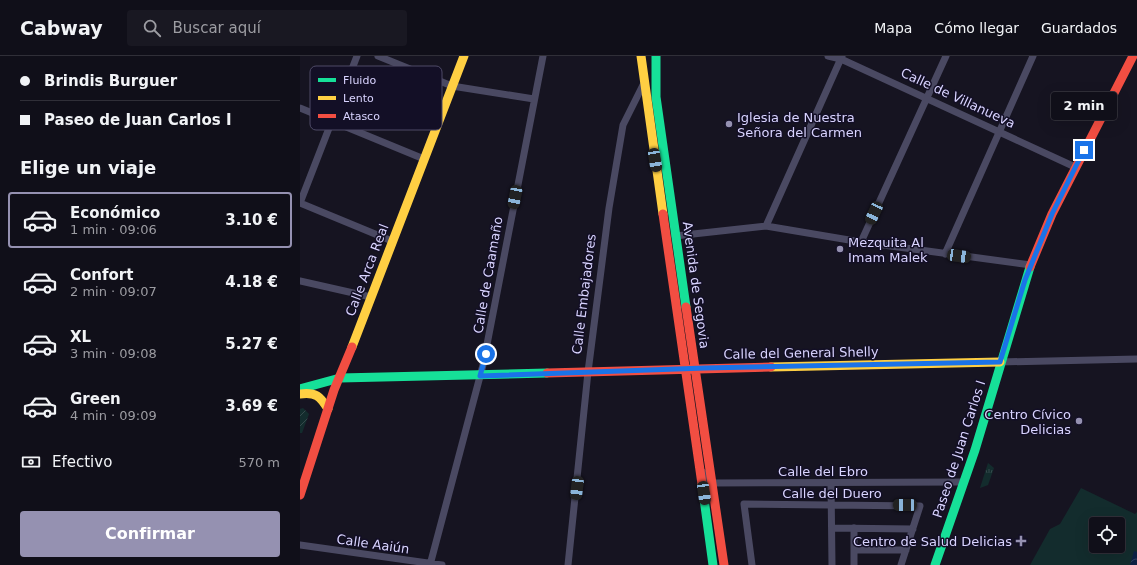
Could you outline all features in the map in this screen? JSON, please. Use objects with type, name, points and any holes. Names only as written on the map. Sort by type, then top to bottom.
[{"type":"main road","name":"Calle Arca Real","points":[[442,112],[464,56]]},
{"type":"main road","points":[[640,56],[644,83]]},
{"type":"main road","name":"Avenida de Segovia","points":[[656,56],[656,97],[694,368],[724,565]]},
{"type":"main road","name":"Paseo de Juan Carlos I","points":[[935,565],[964,482],[1031,265],[1052,214],[1133,56]]},
{"type":"main road","name":"Avenida de Segovia","points":[[644,83],[713,565]]},
{"type":"main road","name":"Calle Arca Real","points":[[300,495],[328,409],[435,130]]},
{"type":"main road","name":"Calle del General Shelly","points":[[300,390],[340,378],[480,376],[694,368],[1000,362]]},
{"type":"main road","points":[[300,394],[309,393],[320,397],[328,409]]},
{"type":"street","points":[[353,66],[357,56]]},
{"type":"street","points":[[378,56],[403,66]]},
{"type":"street","name":"Calle de Caamaño","points":[[431,564],[480,376],[543,56]]},
{"type":"street","name":"Calle de Villanueva","points":[[828,56],[841,57],[1075,167]]},
{"type":"street","points":[[861,242],[946,56]]},
{"type":"street","points":[[945,254],[1033,56]]},
{"type":"street","points":[[766,226],[841,57]]},
{"type":"street","points":[[442,82],[452,86],[534,99]]},
{"type":"street","name":"Calle Embajadores","points":[[568,565],[588,372],[608,208],[623,125],[644,83]]},
{"type":"street","points":[[300,108],[310,112]]},
{"type":"street","points":[[329,130],[300,203],[392,241]]},
{"type":"street","points":[[352,130],[424,159]]},
{"type":"street","points":[[675,236],[766,226],[861,242],[1031,265]]},
{"type":"street","points":[[300,281],[370,297]]},
{"type":"street","name":"Calle del General Shelly","points":[[1000,362],[1137,359]]},
{"type":"street","points":[[698,459],[705,479],[712,483]]},
{"type":"street","name":"Calle del Ebro","points":[[712,483],[964,482]]},
{"type":"street","points":[[831,483],[832,565]]},
{"type":"street","name":"Calle del Duero","points":[[752,565],[744,504],[920,506],[913,529]]},
{"type":"street","points":[[832,528],[913,529],[901,565]]},
{"type":"street","points":[[854,528],[854,565]]},
{"type":"street","name":"Calle Aaiún","points":[[300,545],[442,565]]},
{"type":"street","points":[[854,550],[906,550]]},
{"type":"green space","points":[[303,408],[309,414],[302,433],[300,433],[300,409]]},
{"type":"green space","points":[[988,463],[994,468],[988,485],[980,488]]},
{"type":"green space","points":[[1081,488],[1135,514],[1137,512],[1137,565],[1030,565],[1050,529],[1060,524]]},
{"type":"water","points":[[1134,551],[1137,552],[1137,565],[1130,565]]},
{"type":"traffic: fast","points":[[656,56],[656,97],[686,307]]},
{"type":"traffic: fast","points":[[935,565],[975,450],[1030,267]]},
{"type":"traffic: fast","points":[[300,389],[340,378],[547,373]]},
{"type":"traffic: fast","points":[[702,484],[713,565]]},
{"type":"traffic: slow","points":[[442,113],[464,56]]},
{"type":"traffic: slow","points":[[641,56],[663,214]]},
{"type":"traffic: slow","points":[[352,347],[436,130]]},
{"type":"traffic: slow","points":[[771,367],[1000,362]]},
{"type":"traffic: slow","points":[[300,394],[314,394],[320,398],[328,409]]},
{"type":"traffic: jam","points":[[1030,267],[1052,214],[1133,56]]},
{"type":"traffic: jam","points":[[663,214],[702,484]]},
{"type":"traffic: jam","points":[[686,307],[724,565]]},
{"type":"traffic: jam","points":[[300,495],[334,390],[352,347]]},
{"type":"traffic: jam","points":[[547,373],[771,367]]},
{"type":"place","name":"Iglesia de Nuestra Señora del Carmen","points":[[729,124]]},
{"type":"place","name":"Mezquita Al Imam Malek","points":[[840,249]]},
{"type":"place","name":"Centro Cívico Delicias","points":[[1079,421]]},
{"type":"place","name":"Centro de Salud Delicias","points":[[1021,541]]},
{"type":"route","points":[[486,354],[480,376],[705,368],[1000,362],[1025,280],[1052,214],[1084,150]]}]
